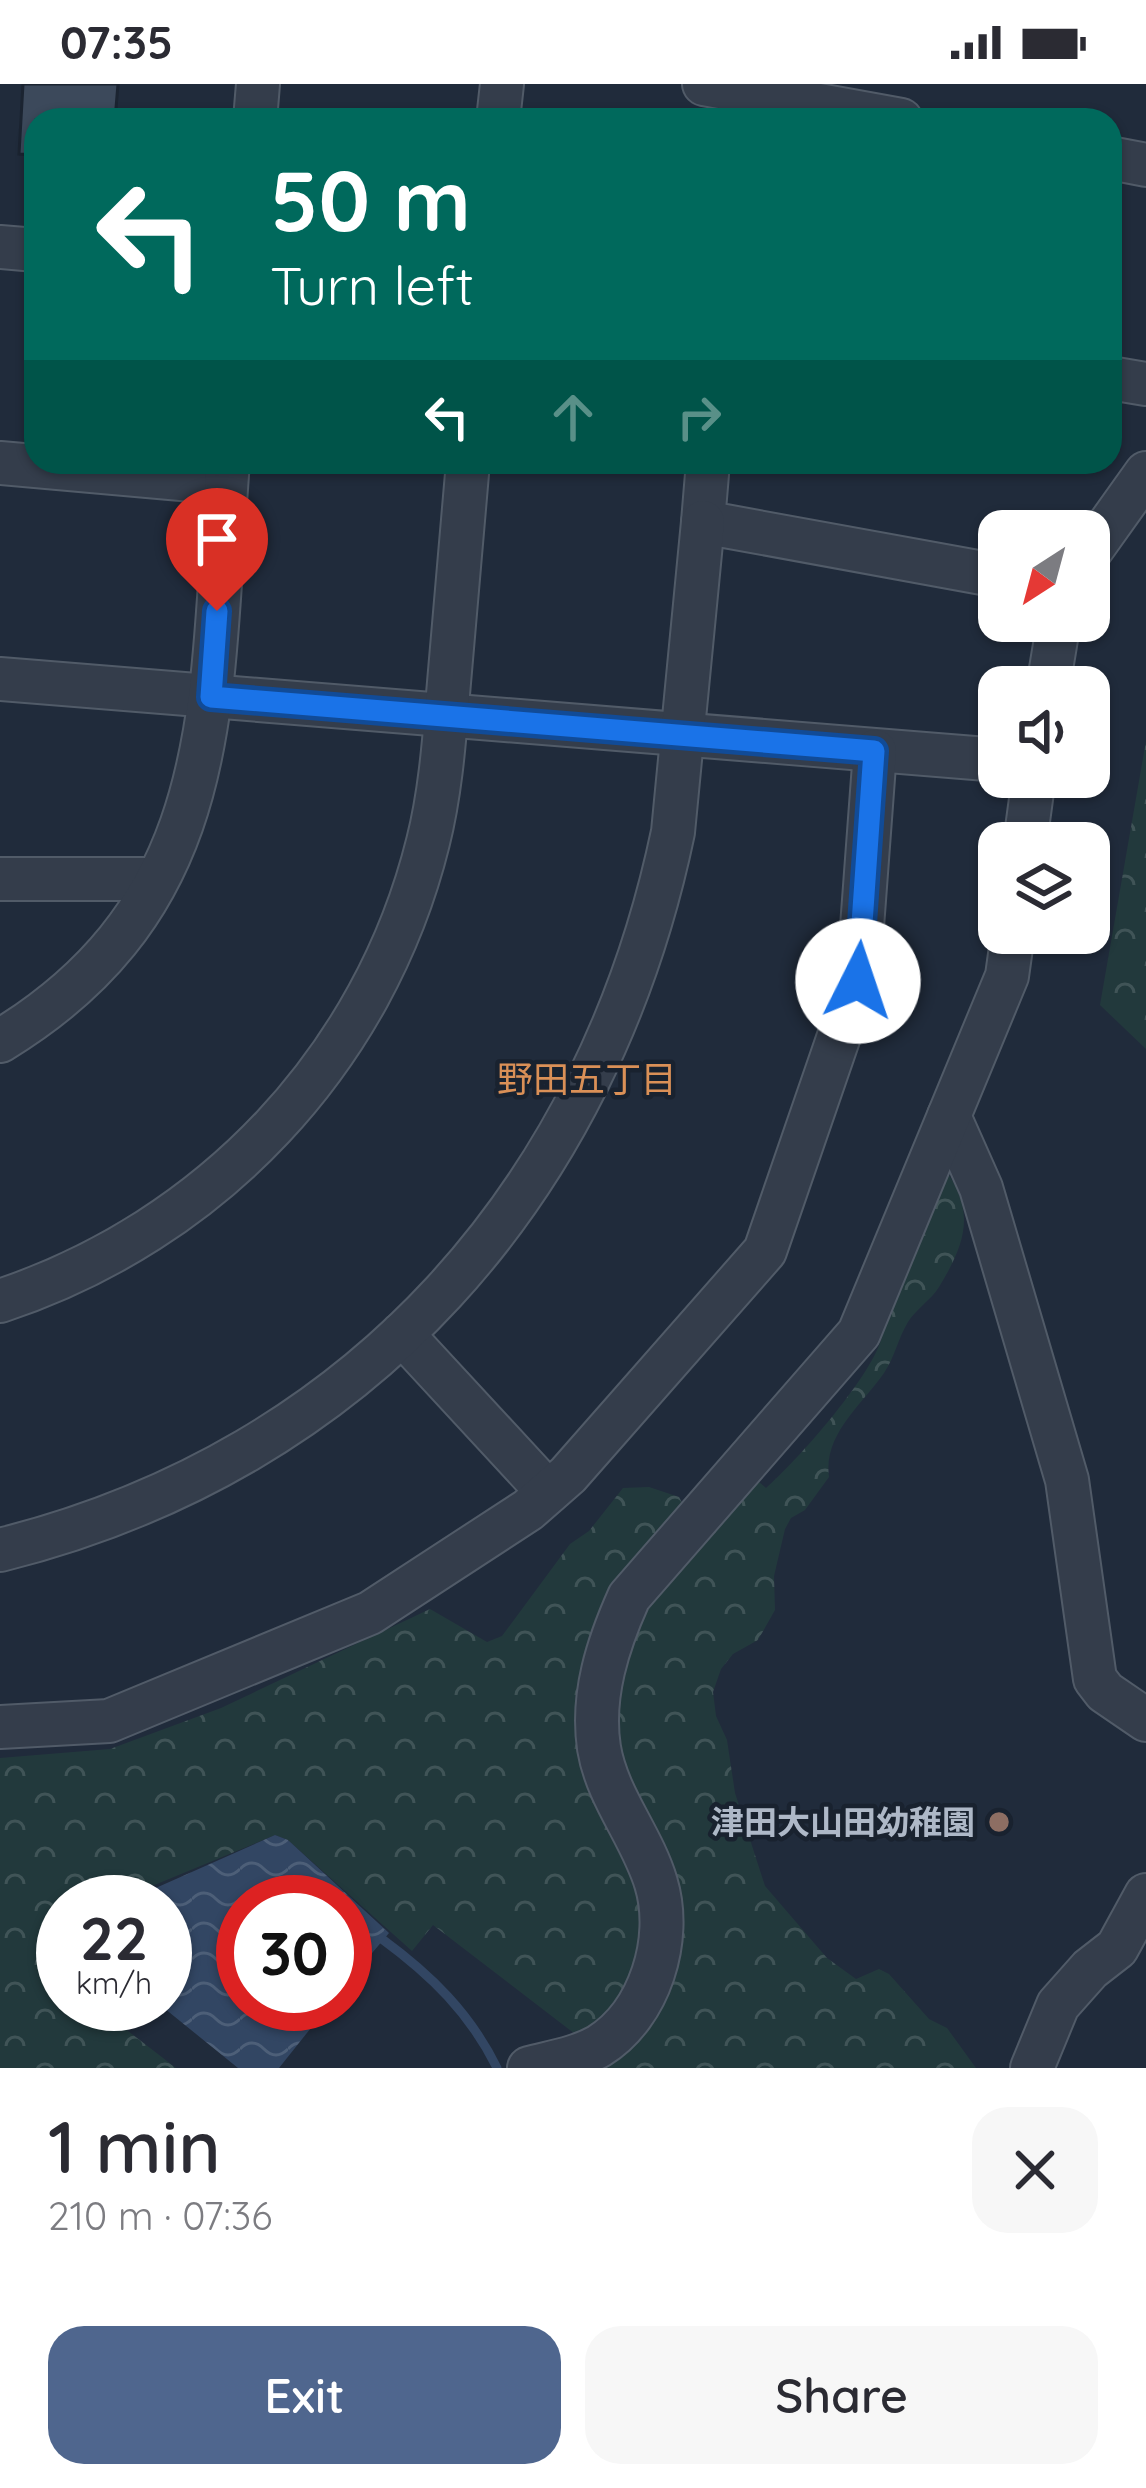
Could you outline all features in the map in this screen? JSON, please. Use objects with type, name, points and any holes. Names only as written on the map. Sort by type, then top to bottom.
[{"type":"street","points":[[727,94],[821,108]]},
{"type":"street","points":[[1110,524],[1146,473]]},
{"type":"street","points":[[0,1041],[57,1001],[103,957],[158,878],[186,819],[211,697],[227,474]]},
{"type":"street","points":[[0,1301],[96,1264],[189,1206],[257,1145],[310,1082],[382,967],[403,921],[428,842],[447,713],[467,474]]},
{"type":"street","points":[[0,1550],[82,1526],[191,1480],[293,1422],[402,1334],[474,1260],[565,1131],[634,980],[673,832],[706,474]]},
{"type":"street","points":[[703,521],[978,572]]},
{"type":"street","points":[[0,680],[978,758]]},
{"type":"street","points":[[0,1727],[109,1721],[370,1613],[528,1510],[568,1475],[765,1250],[858,981],[874,751]]},
{"type":"street","points":[[0,879],[158,878]]},
{"type":"street","points":[[529,2068],[598,2046],[621,2027],[643,1996],[659,1957],[662,1922],[656,1882],[609,1786],[599,1749],[597,1708],[615,1629],[629,1597],[859,1334],[1007,976],[1010,954]]},
{"type":"street","points":[[949,1116],[981,1189],[1067,1480],[1095,1679],[1105,1692],[1146,1720]]},
{"type":"street","points":[[402,1334],[548,1492]]},
{"type":"street","points":[[1033,2068],[1058,2005],[1118,1948],[1146,1895]]},
{"type":"green space","points":[[1146,741],[1146,1049],[1100,1005]]},
{"type":"green space","points":[[944,1168],[964,1213],[956,1256],[936,1292],[908,1322],[884,1373],[838,1434],[829,1477],[805,1510],[791,1518],[774,1576],[775,1610],[758,1640],[733,1654],[721,1669],[713,1692],[735,1793],[765,1886],[827,1958],[856,1979],[879,1969],[889,1974],[929,2019],[947,2028],[976,2068],[576,2068],[653,2005],[633,1810],[612,1718],[629,1630],[753,1477],[766,1488],[848,1397],[881,1340],[883,1312]]},
{"type":"green space","points":[[649,1487],[679,1497],[686,1510],[592,1665],[650,1903],[631,1993],[579,2037],[433,1925],[412,1951],[372,1915],[372,1875],[327,1875],[288,1840],[275,1835],[179,1875],[36,1875],[36,2031],[128,2031],[176,2068],[0,2068],[0,1758],[110,1749],[221,1708],[430,1609],[487,1642],[502,1636],[570,1544],[589,1531],[623,1488]]},
{"type":"water","points":[[275,1835],[288,1840],[326,1875],[216,1875],[216,2031],[308,2031],[279,2068],[238,2068],[192,2031],[192,1875],[185,1875]]},
{"type":"water","points":[[372,1917],[389,1933],[372,1953]]},
{"type":"building","points":[[23,84],[118,84],[116,108],[24,108],[24,154],[19,154]]},
{"type":"waterway","points":[[382,1939],[448,1996],[497,2068]]},
{"type":"place","name":"津田大山田幼稚園","points":[[999,1822]]},
{"type":"district","name":"野田五丁目","points":[[587,1079]]},
{"type":"route","points":[[217,611],[211,697],[874,751],[858,981]]}]
